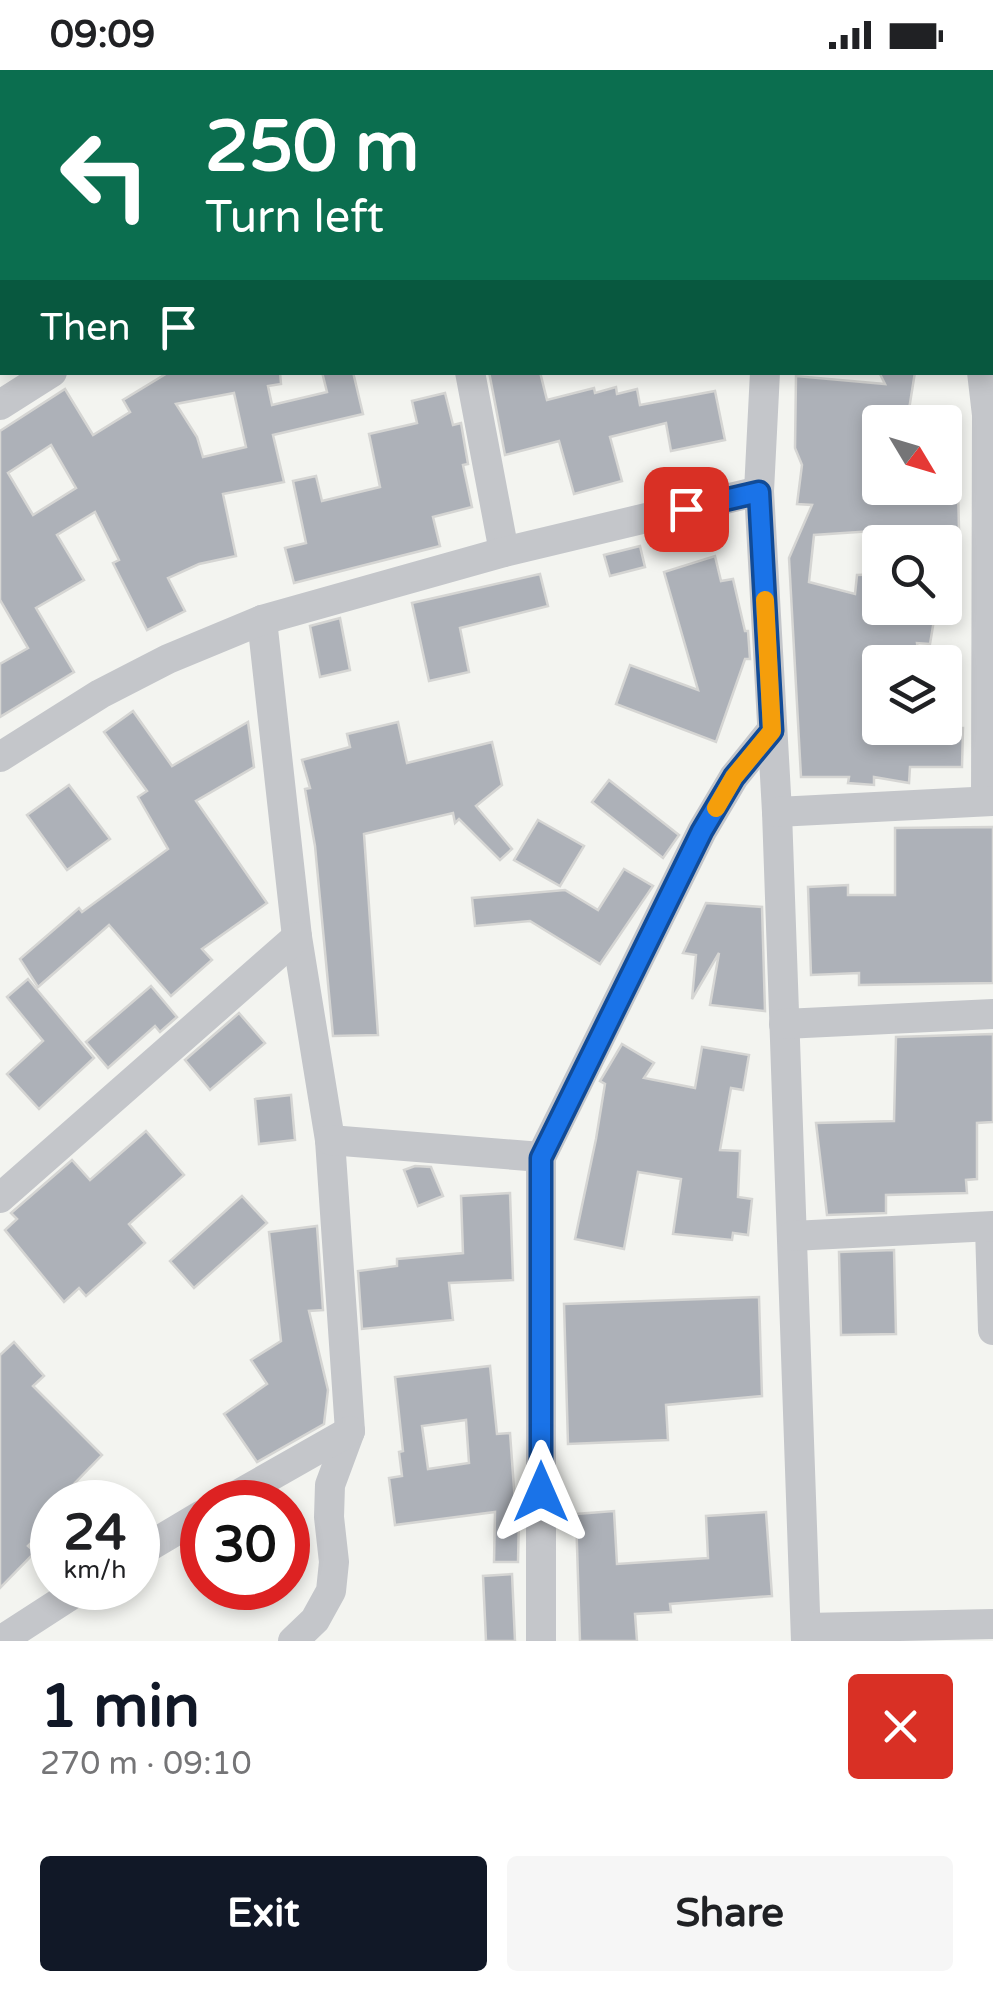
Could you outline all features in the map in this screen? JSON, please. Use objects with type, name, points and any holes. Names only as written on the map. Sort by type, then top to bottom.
[{"type":"street","points":[[0,405],[47,375]]},
{"type":"street","points":[[471,375],[504,552]]},
{"type":"street","points":[[765,375],[759,492],[778,812],[806,1635],[993,1624]]},
{"type":"street","points":[[778,812],[989,801],[990,416],[983,375]]},
{"type":"street","points":[[0,757],[100,694],[168,659],[262,620],[504,552],[759,492]]},
{"type":"street","points":[[262,620],[298,938],[330,1140],[350,1431],[330,1485],[334,1562],[331,1591],[315,1620],[294,1641]]},
{"type":"street","points":[[541,1641],[541,1158],[702,831],[734,777],[772,731]]},
{"type":"street","points":[[0,1198],[298,938]]},
{"type":"street","points":[[784,1024],[993,1014]]},
{"type":"street","points":[[330,1140],[541,1158]]},
{"type":"street","points":[[792,1236],[992,1226],[993,1330]]},
{"type":"street","points":[[263,1480],[350,1431]]},
{"type":"street","points":[[0,1641],[48,1610]]},
{"type":"building","points":[[164,375],[280,375],[281,384],[268,386],[272,405],[327,392],[323,375],[354,375],[363,414],[273,435],[284,482],[223,494],[236,556],[199,564],[168,578],[185,611],[147,630],[113,563],[119,560],[95,512],[57,535],[84,580],[36,608],[74,672],[0,717],[0,664],[28,648],[0,600],[0,431],[65,389],[93,435],[130,412],[123,400]],"holes":[[[234,393],[246,447],[203,457],[197,437],[176,404]],[[51,445],[76,488],[33,515],[8,473]]]},
{"type":"building","points":[[490,375],[541,375],[547,400],[594,388],[595,393],[616,387],[617,394],[637,389],[640,405],[715,391],[725,440],[671,451],[666,423],[610,437],[622,481],[574,494],[559,441],[505,455]]},
{"type":"building","points":[[880,375],[915,375],[910,405],[862,405],[862,505],[958,505],[959,525],[862,525],[862,532],[814,535],[809,582],[855,594],[857,575],[862,575],[862,625],[933,625],[930,644],[862,645],[862,745],[962,745],[963,728],[962,767],[910,767],[909,783],[874,777],[874,785],[848,783],[849,777],[801,777],[789,558],[812,505],[797,504],[802,465],[795,448],[796,376],[885,384]]},
{"type":"building","points":[[445,393],[453,425],[461,423],[468,464],[463,465],[472,507],[433,517],[440,546],[294,583],[285,548],[306,543],[293,481],[316,476],[322,501],[380,487],[369,434],[417,423],[412,401]]},
{"type":"building","points":[[640,546],[645,567],[610,576],[604,555]]},
{"type":"building","points":[[715,556],[721,581],[733,579],[748,631],[750,659],[745,659],[716,742],[616,704],[630,665],[698,690],[664,572]]},
{"type":"building","points":[[540,574],[548,606],[460,628],[469,672],[429,681],[412,603]]},
{"type":"building","points":[[340,618],[350,670],[320,677],[310,626]]},
{"type":"building","points":[[133,711],[172,766],[248,722],[254,767],[196,801],[267,903],[202,949],[212,960],[171,996],[109,925],[38,987],[20,959],[79,908],[82,912],[168,849],[138,797],[147,791],[104,732]]},
{"type":"building","points":[[398,722],[407,763],[492,742],[502,785],[476,806],[512,849],[500,860],[459,819],[455,823],[453,813],[364,834],[378,1035],[333,1036],[315,846],[305,789],[310,788],[302,760],[350,747],[347,734]]},
{"type":"building","points":[[609,780],[679,835],[663,858],[592,802]]},
{"type":"building","points":[[69,785],[110,839],[67,870],[27,815]]},
{"type":"building","points":[[538,820],[584,846],[560,886],[514,860]]},
{"type":"building","points":[[993,827],[993,983],[859,985],[859,973],[811,975],[808,887],[848,885],[848,895],[895,895],[895,828]]},
{"type":"building","points":[[624,869],[653,886],[600,964],[530,921],[475,926],[472,898],[565,890],[598,910]]},
{"type":"building","points":[[706,903],[762,907],[765,1011],[710,1005],[719,953],[692,999],[696,955],[683,953]]},
{"type":"building","points":[[28,979],[94,1058],[39,1109],[7,1074],[43,1041],[7,997]]},
{"type":"building","points":[[151,986],[177,1017],[160,1032],[155,1026],[108,1068],[86,1042]]},
{"type":"building","points":[[239,1013],[265,1043],[210,1090],[185,1060]]},
{"type":"building","points":[[993,1034],[993,1122],[977,1123],[977,1179],[966,1180],[967,1193],[886,1195],[886,1213],[827,1215],[816,1123],[894,1121],[896,1037]]},
{"type":"building","points":[[622,1044],[654,1063],[644,1078],[695,1088],[702,1047],[749,1055],[743,1090],[731,1088],[720,1150],[740,1151],[738,1197],[752,1199],[748,1235],[733,1233],[732,1240],[673,1234],[681,1179],[638,1172],[624,1249],[575,1239],[605,1084],[600,1081]]},
{"type":"building","points":[[291,1095],[295,1140],[259,1144],[255,1099]]},
{"type":"building","points":[[146,1131],[184,1175],[129,1224],[145,1243],[86,1296],[79,1288],[64,1302],[5,1230],[17,1219],[11,1213],[72,1160],[90,1180]]},
{"type":"building","points":[[431,1167],[443,1196],[418,1206],[404,1170]]},
{"type":"building","points":[[510,1193],[513,1280],[449,1283],[453,1320],[362,1329],[358,1271],[397,1266],[397,1259],[463,1253],[461,1196]]},
{"type":"building","points":[[242,1196],[267,1223],[194,1288],[170,1261]]},
{"type":"building","points":[[317,1226],[323,1310],[309,1311],[328,1390],[324,1424],[257,1462],[224,1414],[267,1384],[251,1360],[281,1341],[269,1232]]},
{"type":"building","points":[[894,1250],[896,1334],[841,1335],[839,1252]]},
{"type":"building","points":[[759,1297],[762,1396],[666,1405],[668,1440],[568,1444],[564,1304]]},
{"type":"building","points":[[14,1342],[44,1376],[33,1386],[102,1455],[78,1480],[30,1480],[30,1557],[0,1588],[0,1355]]},
{"type":"building","points":[[490,1366],[497,1434],[510,1433],[519,1516],[518,1562],[494,1562],[495,1512],[395,1525],[389,1478],[402,1476],[399,1452],[403,1451],[395,1377]],"holes":[[[466,1420],[469,1463],[428,1469],[422,1426]]]},
{"type":"building","points":[[614,1511],[617,1564],[708,1558],[706,1516],[766,1512],[772,1596],[670,1604],[671,1612],[635,1614],[637,1641],[580,1641],[576,1514]]},
{"type":"building","points":[[512,1574],[515,1641],[486,1641],[483,1576]]},
{"type":"slow traffic","points":[[716,808],[734,777],[772,731],[765,600]]},
{"type":"route","points":[[541,1492],[541,1158],[702,831],[734,777],[772,731],[759,492],[686,509]]}]
